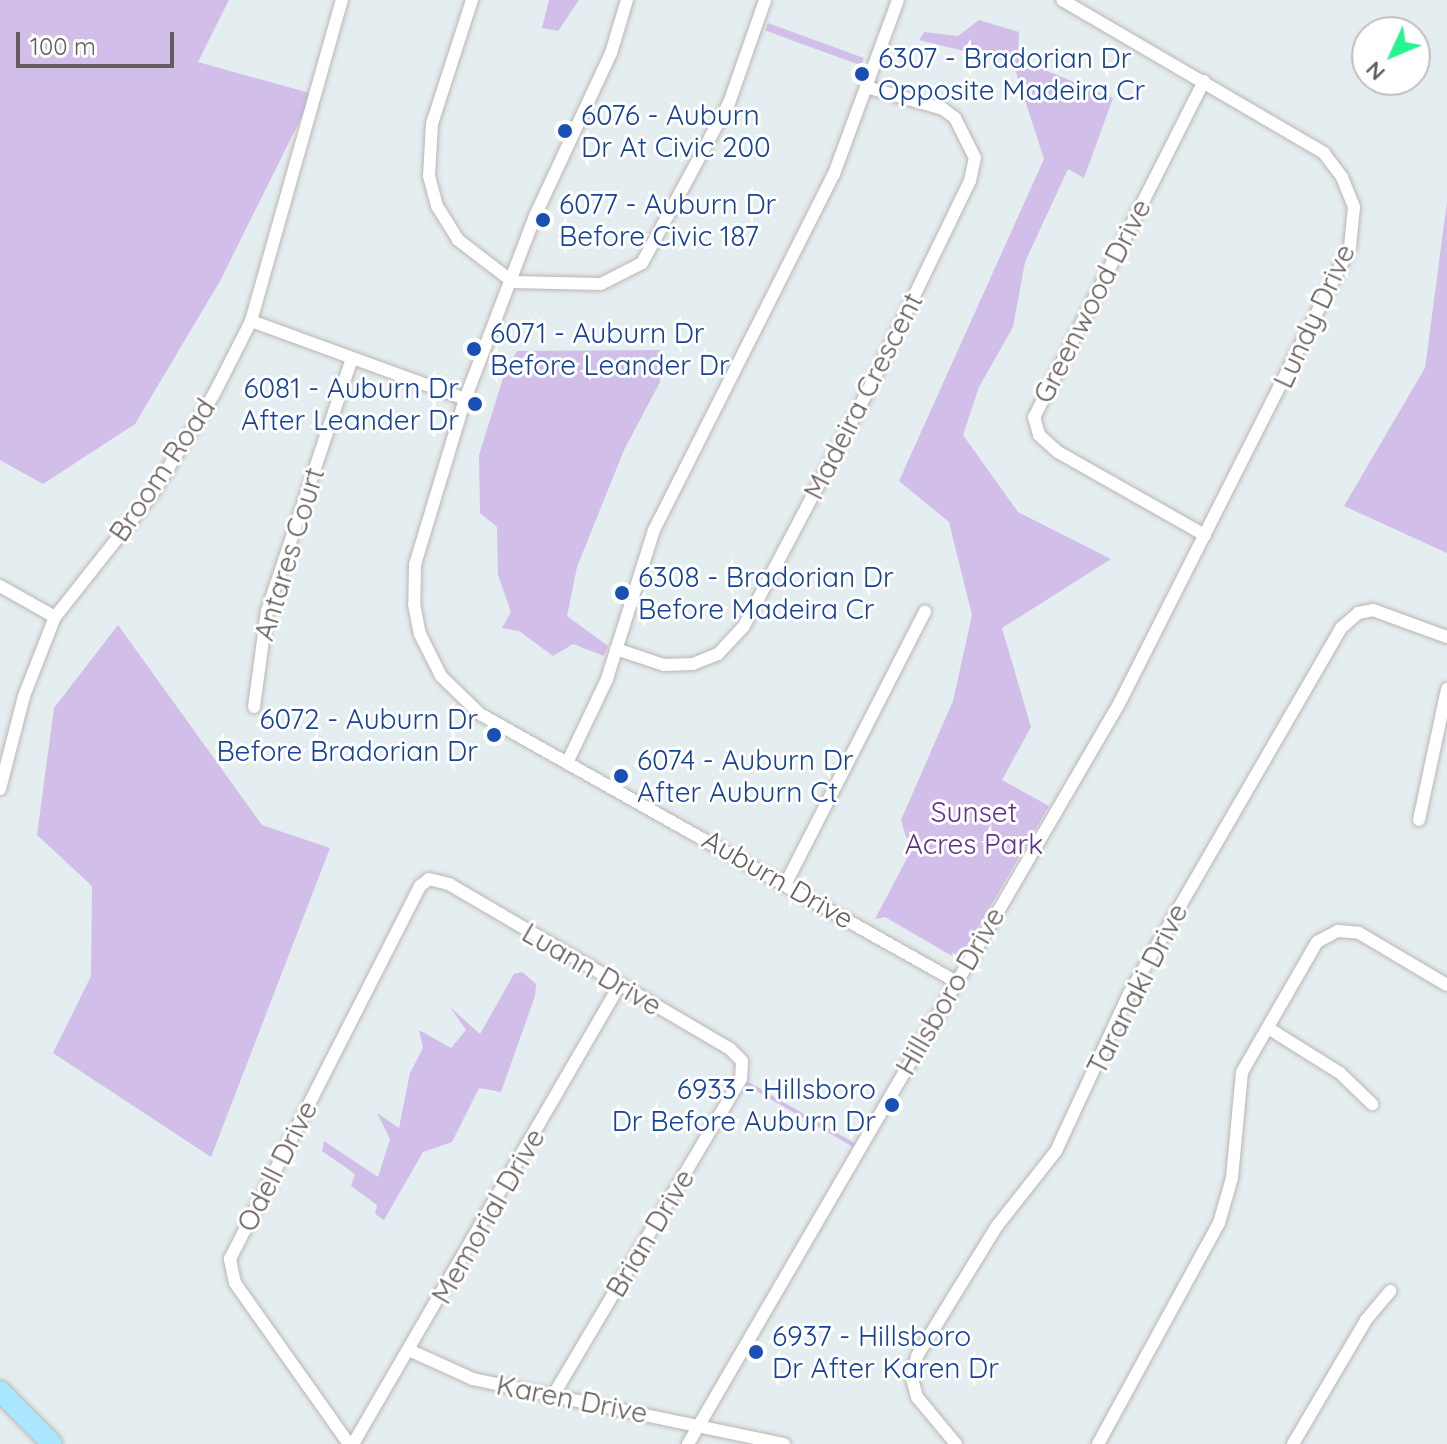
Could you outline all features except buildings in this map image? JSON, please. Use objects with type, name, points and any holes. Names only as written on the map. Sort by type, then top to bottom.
[{"type":"main road","points":[[0,1391],[52,1444]]},
{"type":"street","name":"Broom Road","points":[[0,789],[27,686],[55,617],[151,496],[214,394],[251,321],[342,0]]},
{"type":"street","points":[[472,0],[432,124],[429,176],[437,206],[458,240],[513,282],[601,284],[642,263],[729,103],[765,0]]},
{"type":"street","name":"Auburn Drive","points":[[627,0],[611,53],[535,216],[513,282],[465,399],[417,555],[413,588],[418,627],[436,670],[462,700],[567,763],[786,883],[955,981]]},
{"type":"street","points":[[567,763],[616,649],[654,530],[834,174],[898,0]]},
{"type":"street","name":"Lundy Drive","points":[[1062,0],[1324,153],[1342,177],[1354,220],[1339,274],[1205,535]]},
{"type":"street","name":"Greenwood Drive","points":[[1204,81],[1034,417],[1039,435],[1058,452],[1205,535]]},
{"type":"street","name":"Madeira Crescent","points":[[616,649],[664,665],[686,666],[718,654],[744,626],[970,181],[975,158],[955,118],[943,109],[866,87]]},
{"type":"street","points":[[251,321],[465,399]]},
{"type":"street","name":"Antares Court","points":[[254,707],[267,611],[352,359]]},
{"type":"street","name":"Hillsboro Drive","points":[[688,1444],[1120,702],[1205,535]]},
{"type":"street","points":[[0,586],[55,617]]},
{"type":"street","name":"Taranaki Drive","points":[[955,1444],[917,1397],[912,1372],[917,1356],[997,1226],[1056,1151],[1129,994],[1341,628],[1358,613],[1380,610],[1447,637]]},
{"type":"street","points":[[786,883],[925,611]]},
{"type":"street","points":[[1419,820],[1447,689]]},
{"type":"street","name":"Luann Drive","points":[[429,879],[449,884],[730,1049],[742,1061],[743,1072]]},
{"type":"street","name":"Odell Drive","points":[[351,1444],[235,1283],[230,1259],[420,886],[429,879]]},
{"type":"street","points":[[1098,1444],[1219,1223],[1232,1178],[1237,1090],[1313,949],[1338,931],[1359,933],[1447,985]]},
{"type":"street","name":"Memorial Drive","points":[[351,1444],[411,1351],[619,986]]},
{"type":"street","points":[[1268,1028],[1340,1073],[1372,1104]]},
{"type":"street","name":"Brian Drive","points":[[554,1394],[743,1072]]},
{"type":"street","points":[[1293,1444],[1366,1320],[1390,1291]]},
{"type":"street","name":"Karen Drive","points":[[411,1351],[473,1379],[784,1444]]},
{"type":"green space","points":[[0,0],[229,0],[198,62],[313,94],[220,281],[135,424],[43,484],[0,460]]},
{"type":"green space","points":[[549,0],[579,0],[558,31],[542,28]]},
{"type":"green space","name":"Sunset Acres Park","points":[[979,20],[1019,32],[1018,59],[1113,98],[1084,178],[1068,169],[1025,262],[1013,327],[979,387],[963,435],[1018,512],[1111,559],[1002,628],[1031,727],[1002,780],[1049,806],[959,960],[885,917],[875,919],[915,843],[906,837],[901,820],[953,701],[972,615],[949,522],[899,481],[1044,159],[1013,63],[919,40],[924,32],[958,36]]},
{"type":"green space","points":[[768,23],[864,58],[861,65],[765,31]]},
{"type":"green space","points":[[1447,202],[1447,553],[1344,506],[1425,368]]},
{"type":"green space","points":[[661,350],[660,382],[624,450],[577,567],[567,616],[608,646],[604,656],[573,644],[553,656],[519,631],[502,628],[511,612],[498,575],[497,527],[480,513],[479,455],[505,372],[517,351]]},
{"type":"green space","points":[[118,625],[262,825],[330,848],[211,1157],[53,1053],[91,976],[92,886],[37,835],[54,708]]},
{"type":"green space","points":[[522,972],[536,984],[535,996],[501,1092],[479,1088],[452,1142],[423,1152],[384,1220],[375,1214],[377,1205],[351,1186],[355,1174],[322,1151],[324,1141],[378,1177],[390,1139],[377,1113],[399,1128],[410,1073],[423,1048],[419,1030],[451,1048],[466,1030],[450,1007],[480,1034],[514,974]]},
{"type":"green space","points":[[747,1081],[855,1144],[853,1147],[745,1084]]},
{"type":"place","name":"6307 - Bradorian Dr Opposite Madeira Cr","points":[[862,74]]},
{"type":"place","name":"6076 - Auburn Dr At Civic 200","points":[[565,131]]},
{"type":"place","name":"6077 - Auburn Dr Before Civic 187","points":[[543,220]]},
{"type":"place","name":"6071 - Auburn Dr Before Leander Dr","points":[[474,349]]},
{"type":"place","name":"6081 - Auburn Dr After Leander Dr","points":[[475,404]]},
{"type":"place","name":"6308 - Bradorian Dr Before Madeira Cr","points":[[622,593]]},
{"type":"place","name":"6072 - Auburn Dr Before Bradorian Dr","points":[[494,735]]},
{"type":"place","name":"6074 - Auburn Dr After Auburn Ct","points":[[621,776]]},
{"type":"place","name":"6933 - Hillsboro Dr Before Auburn Dr","points":[[892,1105]]},
{"type":"place","name":"6937 - Hillsboro Dr After Karen Dr","points":[[756,1352]]}]
